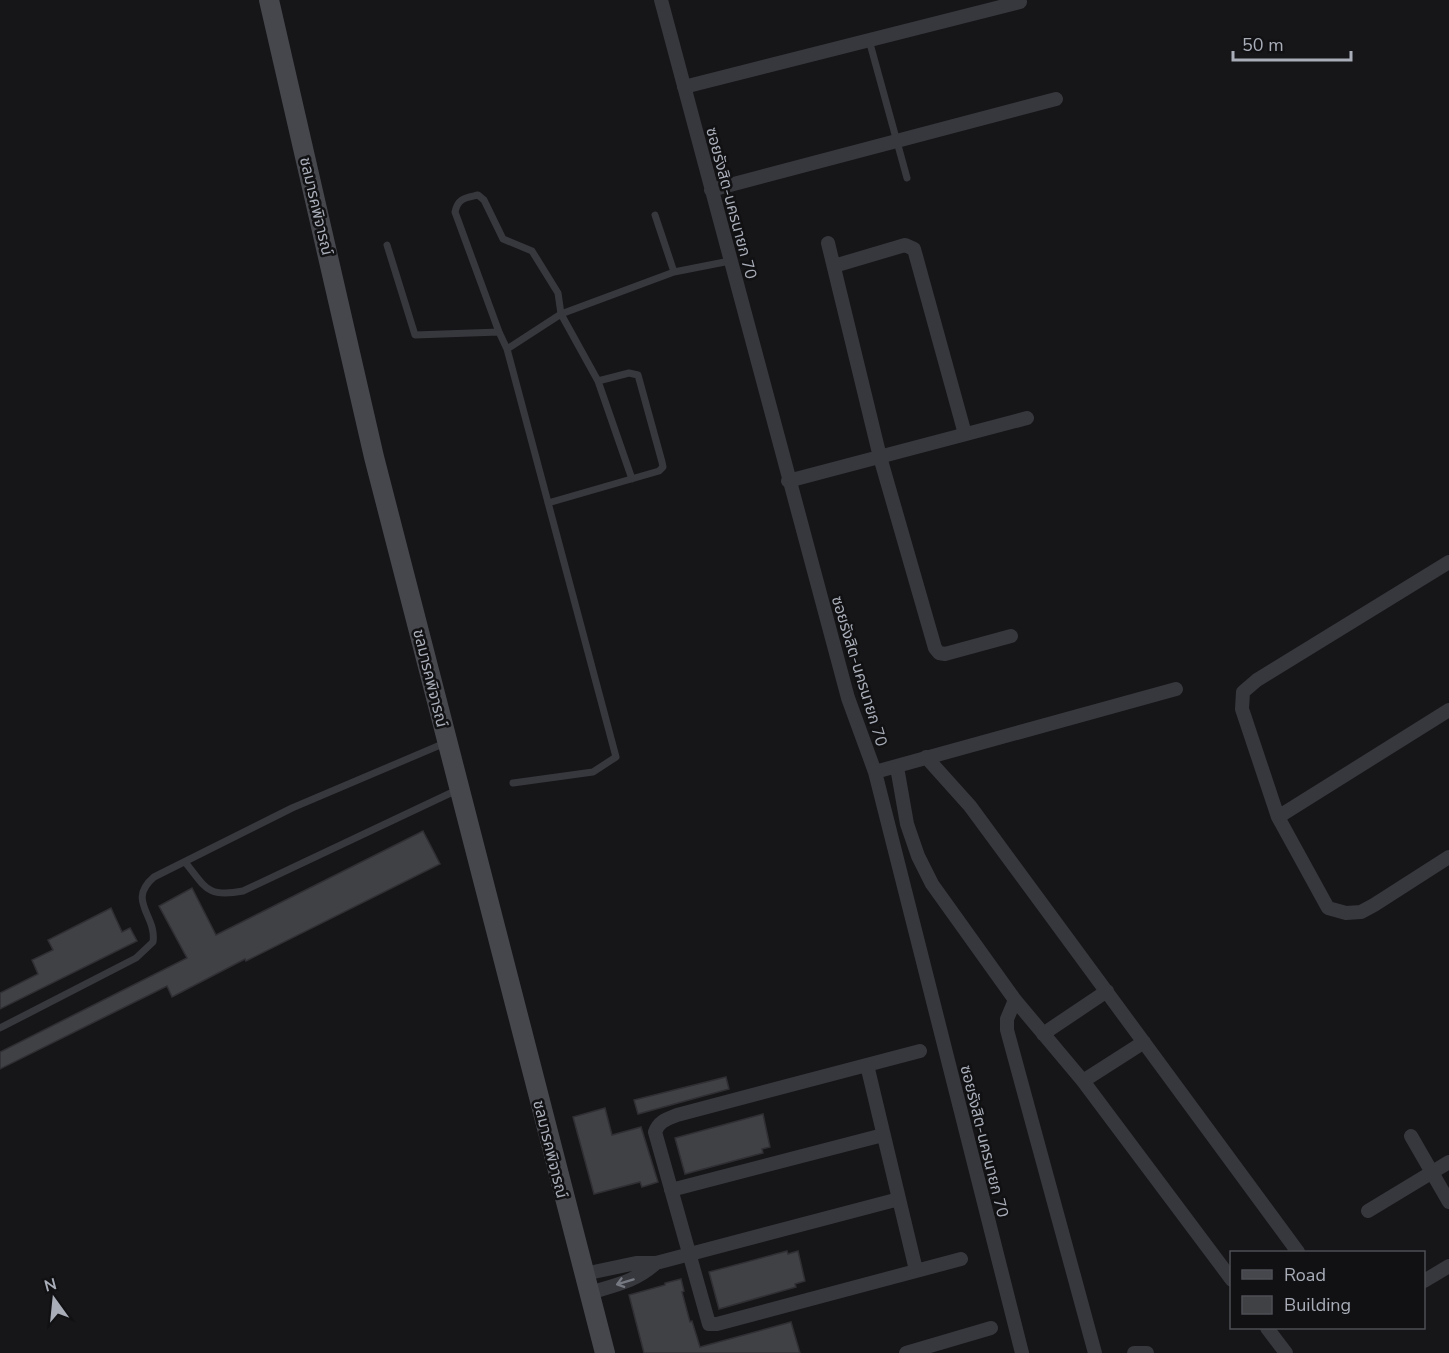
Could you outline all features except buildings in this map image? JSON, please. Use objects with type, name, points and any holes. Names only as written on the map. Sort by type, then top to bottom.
[{"type":"street","name":"ซอยรังสิต-นครนายก 70","points":[[661,0],[788,481],[848,698],[875,772],[1022,1353]]},
{"type":"street","name":"ชลมารคพิจารณ์","points":[[272,2],[374,457],[605,1353]]},
{"type":"street","points":[[684,87],[1020,2]]},
{"type":"street","points":[[711,190],[1056,99]]},
{"type":"street","points":[[828,243],[880,457],[935,648],[945,654],[1011,636]]},
{"type":"street","points":[[834,266],[905,245],[914,249],[964,434]]},
{"type":"street","points":[[788,481],[1027,418]]},
{"type":"street","points":[[1449,562],[1257,680],[1243,692],[1242,709],[1278,817],[1328,908],[1346,914],[1361,912],[1449,857]]},
{"type":"street","points":[[875,772],[1176,690]]},
{"type":"street","points":[[1278,817],[1449,710]]},
{"type":"street","points":[[926,757],[970,806],[1297,1251]]},
{"type":"street","points":[[897,767],[907,824],[918,856],[932,884],[1014,1000],[1083,1081],[1230,1277]]},
{"type":"street","points":[[1042,1034],[1107,991]]},
{"type":"street","points":[[1014,1000],[1007,1019],[1007,1030],[1095,1353]]},
{"type":"street","points":[[1083,1081],[1144,1042]]},
{"type":"street","points":[[920,1051],[663,1120],[655,1132],[709,1324],[717,1324],[961,1259]]},
{"type":"street","points":[[867,1065],[916,1270]]},
{"type":"street","points":[[671,1190],[884,1135]]},
{"type":"street","points":[[1411,1136],[1449,1202]]},
{"type":"street","points":[[1368,1210],[1449,1162]]},
{"type":"street","points":[[587,1283],[636,1263],[656,1263],[689,1255],[899,1199]]},
{"type":"street","points":[[587,1283],[631,1280],[645,1273],[656,1263]]},
{"type":"street","points":[[1425,1280],[1449,1266]]},
{"type":"street","points":[[906,1353],[991,1328]]},
{"type":"street","points":[[1268,1329],[1286,1353]]},
{"type":"street","points":[[1134,1353],[1147,1353]]},
{"type":"lane","points":[[870,40],[907,178]]},
{"type":"lane","points":[[513,783],[593,772],[616,757],[507,349],[455,212],[460,200],[478,195],[484,200],[503,239],[532,251],[558,293],[561,314],[598,381],[632,479]]},
{"type":"lane","points":[[655,215],[674,272]]},
{"type":"lane","points":[[387,245],[415,335],[499,332]]},
{"type":"lane","points":[[507,349],[561,314],[674,272],[730,261]]},
{"type":"lane","points":[[548,503],[659,471],[663,467],[638,375],[630,373],[598,381]]},
{"type":"lane","points":[[0,1028],[136,958],[153,942],[155,931],[143,907],[141,894],[144,885],[154,877],[292,808],[447,742]]},
{"type":"lane","points":[[185,862],[206,888],[223,894],[243,891],[459,789]]}]
